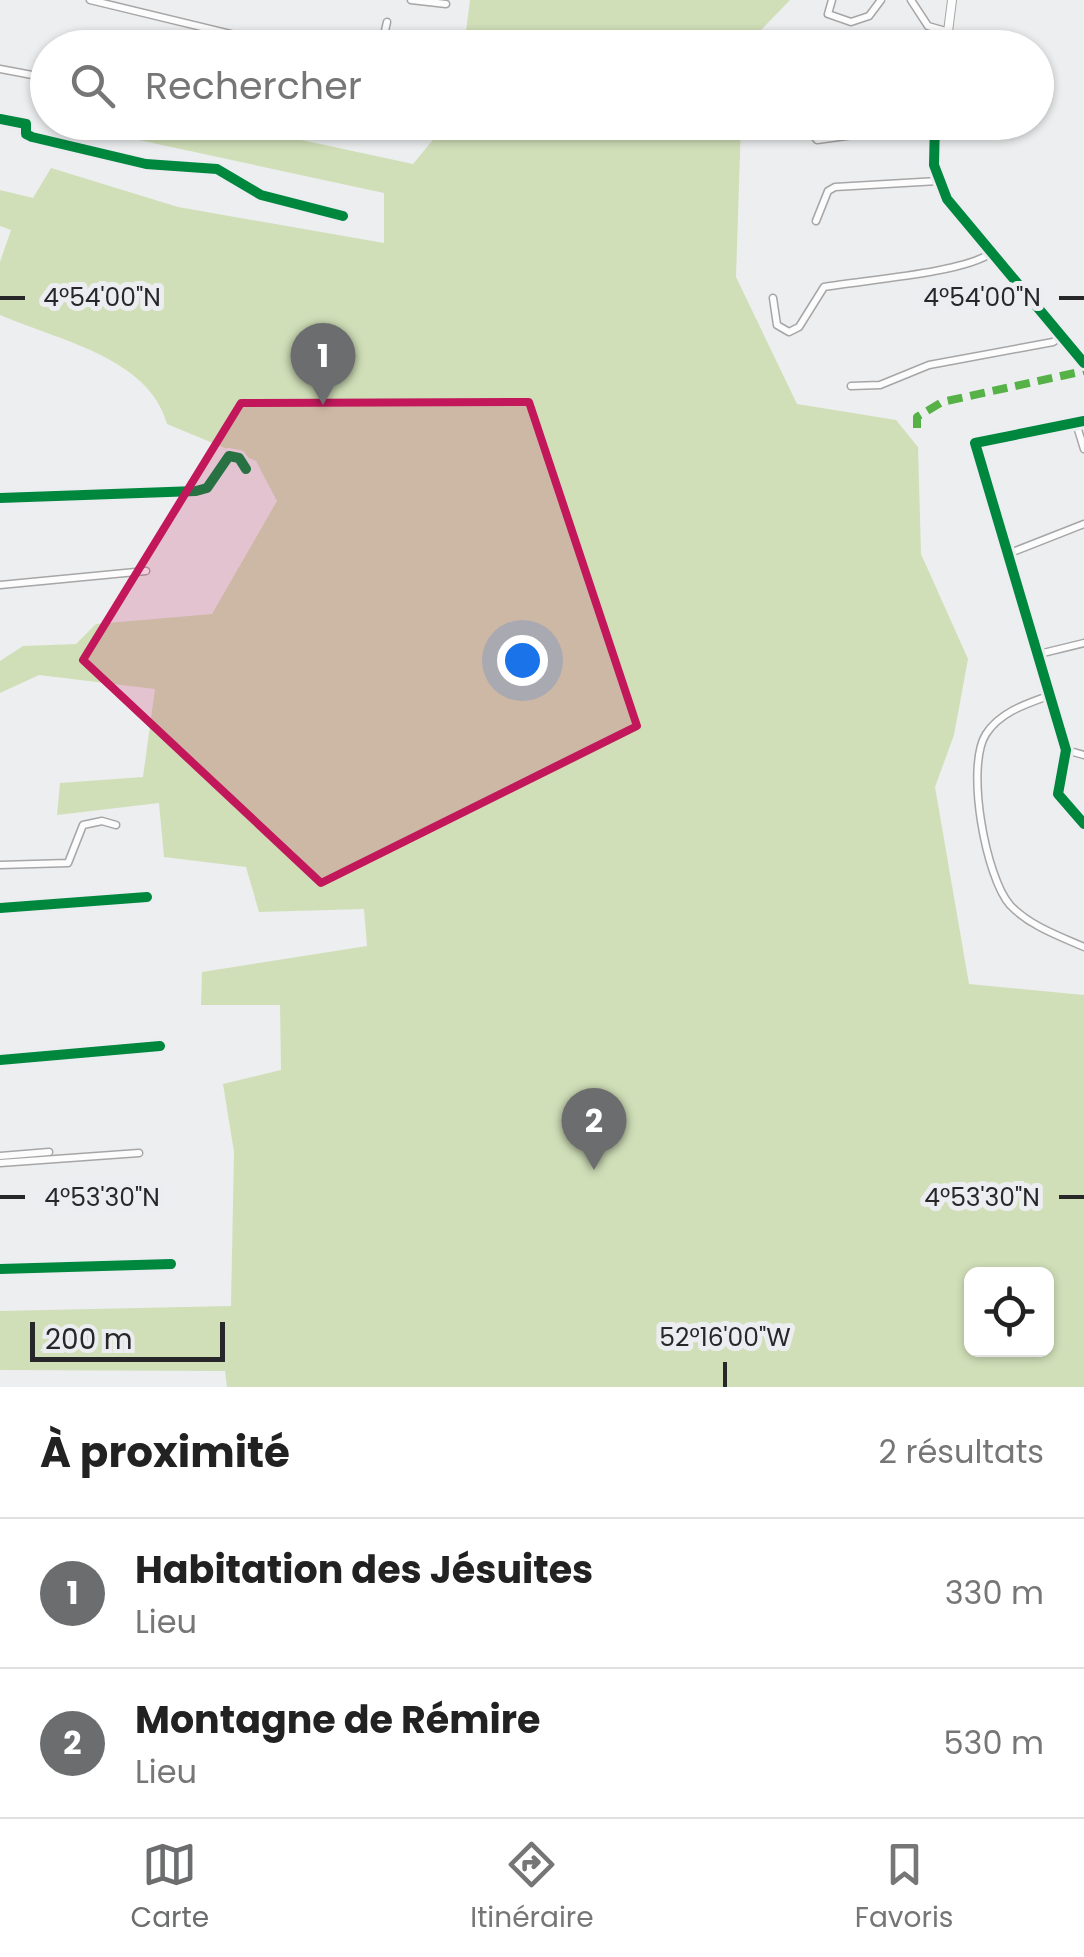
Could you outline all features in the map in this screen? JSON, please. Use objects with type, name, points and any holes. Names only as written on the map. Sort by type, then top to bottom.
[{"type":"street","points":[[90,0],[215,30]]},
{"type":"street","points":[[411,0],[446,4]]},
{"type":"street","points":[[832,0],[828,14],[851,22],[868,16],[882,0]]},
{"type":"street","points":[[911,0],[928,26],[941,30]]},
{"type":"street","points":[[948,30],[952,0]]},
{"type":"street","points":[[385,30],[387,22]]},
{"type":"street","points":[[0,69],[30,75]]},
{"type":"street","points":[[0,119],[26,124],[26,134],[30,136]]},
{"type":"street","points":[[43,140],[166,167],[192,164],[216,169],[260,195],[343,216]]},
{"type":"street","points":[[935,140],[938,182],[958,215],[1084,363]]},
{"type":"street","points":[[816,221],[828,191],[835,187],[938,182]]},
{"type":"street","points":[[773,298],[777,325],[789,332],[799,326],[824,286],[949,269],[980,262],[992,253]]},
{"type":"street","points":[[851,386],[880,386],[929,365],[1053,342],[1062,336]]},
{"type":"street","points":[[1084,449],[1080,422],[974,443],[1066,750],[1058,794],[1084,824]]},
{"type":"street","points":[[0,498],[196,491],[207,488],[229,456],[239,458],[246,468]]},
{"type":"street","points":[[1005,555],[1084,524]]},
{"type":"street","points":[[0,585],[146,571]]},
{"type":"street","points":[[1039,654],[1084,643]]},
{"type":"street","points":[[1050,695],[1004,714],[984,736],[979,806],[993,882],[1012,907],[1038,927],[1084,947]]},
{"type":"street","points":[[1066,750],[1084,755]]},
{"type":"street","points":[[0,864],[68,863],[83,825],[102,821],[116,825]]},
{"type":"street","points":[[0,908],[146,897]]},
{"type":"street","points":[[0,1060],[160,1046]]},
{"type":"street","points":[[0,1160],[49,1152]]},
{"type":"street","points":[[0,1160],[138,1153]]},
{"type":"street","points":[[0,1268],[170,1264]]},
{"type":"highlighted area","points":[[529,402],[637,726],[321,883],[83,660],[241,403]]},
{"type":"green space","points":[[470,0],[790,0],[761,30],[466,30]]},
{"type":"green space","points":[[139,140],[301,140],[413,164],[433,140],[740,140],[736,277],[797,404],[896,420],[918,447],[921,554],[968,659],[954,735],[935,787],[969,984],[1084,995],[1084,1387],[227,1387],[225,1371],[0,1370],[0,1311],[231,1306],[234,1152],[223,1084],[281,1070],[280,1005],[201,1005],[202,972],[367,946],[364,909],[259,912],[246,867],[164,857],[159,803],[57,815],[60,783],[143,777],[155,689],[39,675],[0,693],[0,661],[23,646],[76,644],[96,624],[212,614],[277,501],[256,461],[167,424],[157,401],[121,367],[73,343],[0,315],[0,262],[11,230],[0,226],[0,190],[33,198],[51,168],[178,207],[384,243],[384,193]]},
{"type":"marked path","points":[[917,428],[917,417],[942,402],[1084,371]]},
{"type":"cycle path","points":[[0,119],[26,124],[26,134],[30,136]]},
{"type":"cycle path","points":[[45,140],[146,164],[217,169],[261,195],[343,216]]},
{"type":"cycle path","points":[[935,140],[934,165],[947,199],[1084,363]]},
{"type":"cycle path","points":[[1084,421],[975,443],[1066,750],[1058,794],[1084,824]]},
{"type":"cycle path","points":[[0,498],[196,491],[207,488],[229,456],[239,458],[246,469]]},
{"type":"cycle path","points":[[0,908],[147,897]]},
{"type":"cycle path","points":[[0,1060],[160,1046]]},
{"type":"cycle path","points":[[0,1269],[171,1264]]},
{"type":"place","name":"Habitation des Jésuites","points":[[323,405]]},
{"type":"place","name":"Montagne de Rémire","points":[[594,1170]]}]
